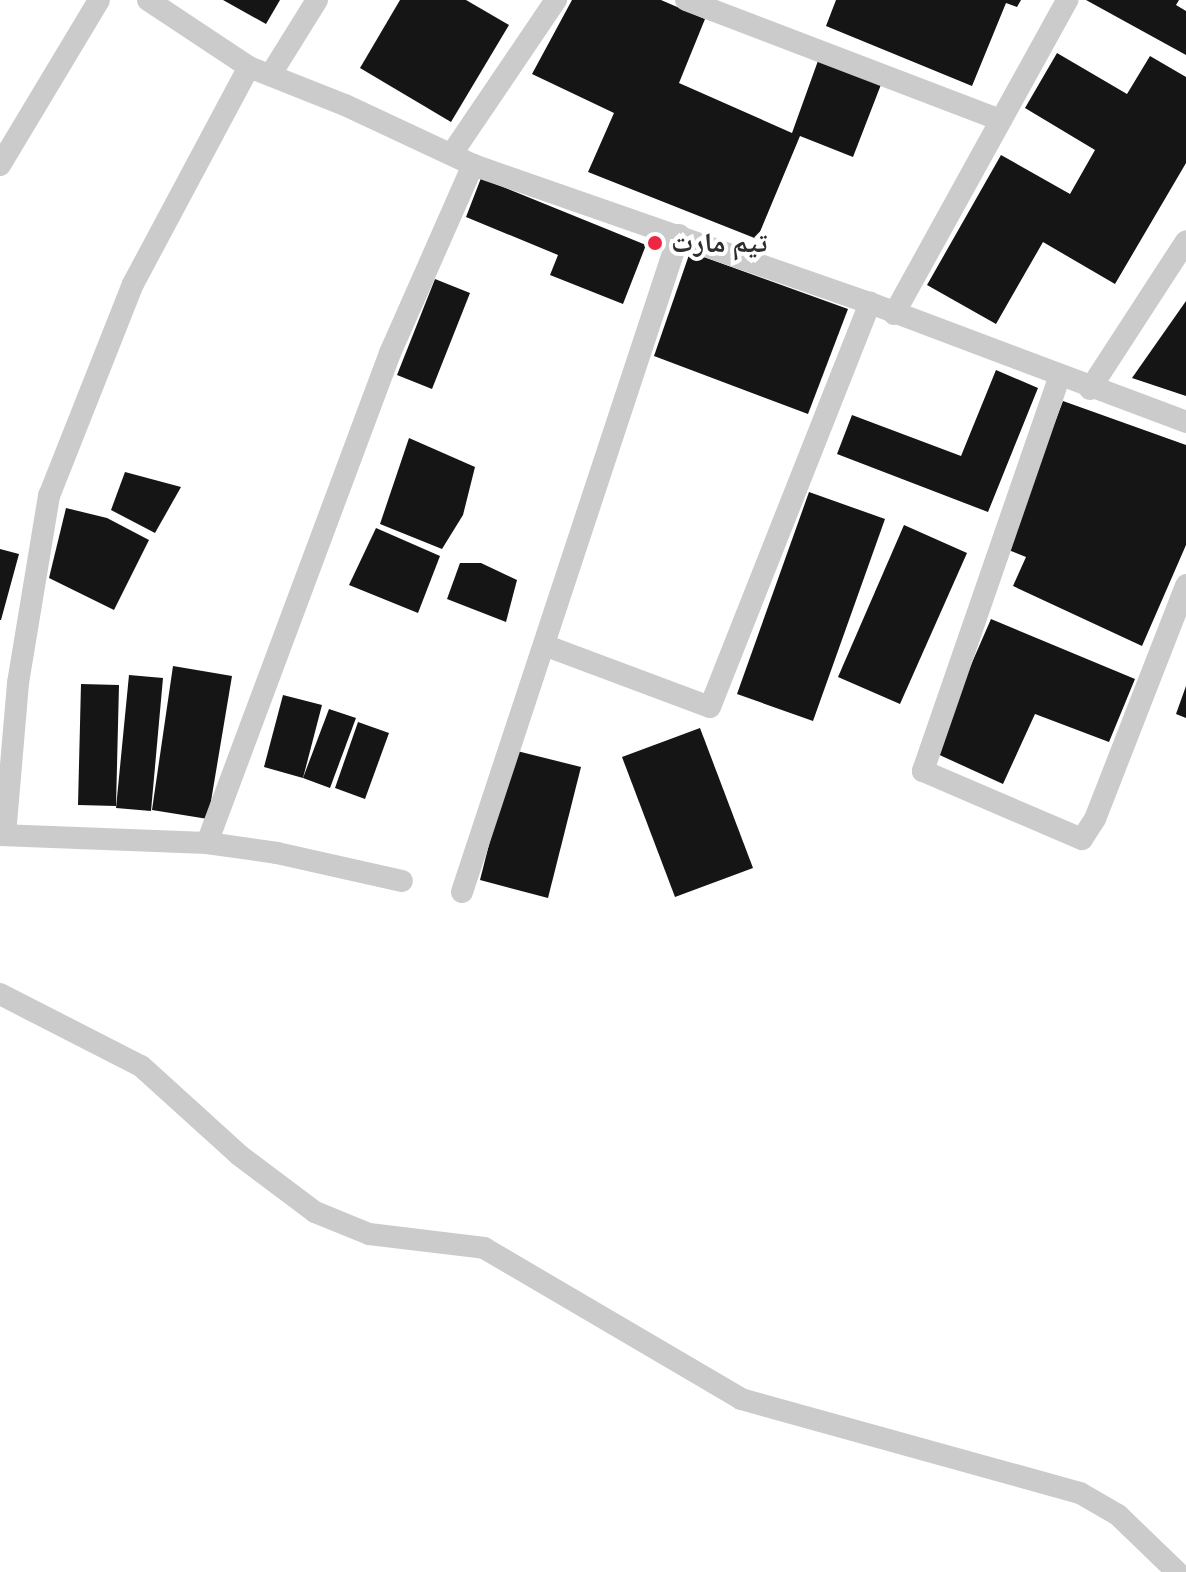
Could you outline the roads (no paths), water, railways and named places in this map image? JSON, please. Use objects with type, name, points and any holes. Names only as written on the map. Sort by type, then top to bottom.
[{"type":"street","points":[[0,165],[99,0]]},
{"type":"street","points":[[148,0],[249,67],[453,152],[473,165],[870,303],[1059,378],[1186,422]]},
{"type":"street","points":[[271,74],[317,0]]},
{"type":"street","points":[[453,152],[556,0]]},
{"type":"street","points":[[686,0],[1001,120]]},
{"type":"street","points":[[894,314],[1067,0]]},
{"type":"street","points":[[249,67],[133,284],[49,496],[18,683],[2,835],[207,843],[277,853],[402,881]]},
{"type":"street","points":[[207,843],[390,353],[473,165]]},
{"type":"street","points":[[462,892],[679,235]]},
{"type":"street","points":[[1090,389],[1186,241]]},
{"type":"street","points":[[544,645],[710,707],[870,303]]},
{"type":"street","points":[[1059,378],[923,771],[1082,839],[1095,819],[1186,585]]},
{"type":"street","points":[[0,994],[141,1066],[239,1155],[315,1212],[369,1234],[484,1248],[741,1399],[1080,1493],[1118,1515],[1177,1572]]},
{"type":"place","name":"تيم مارت","points":[[655,243]]}]
